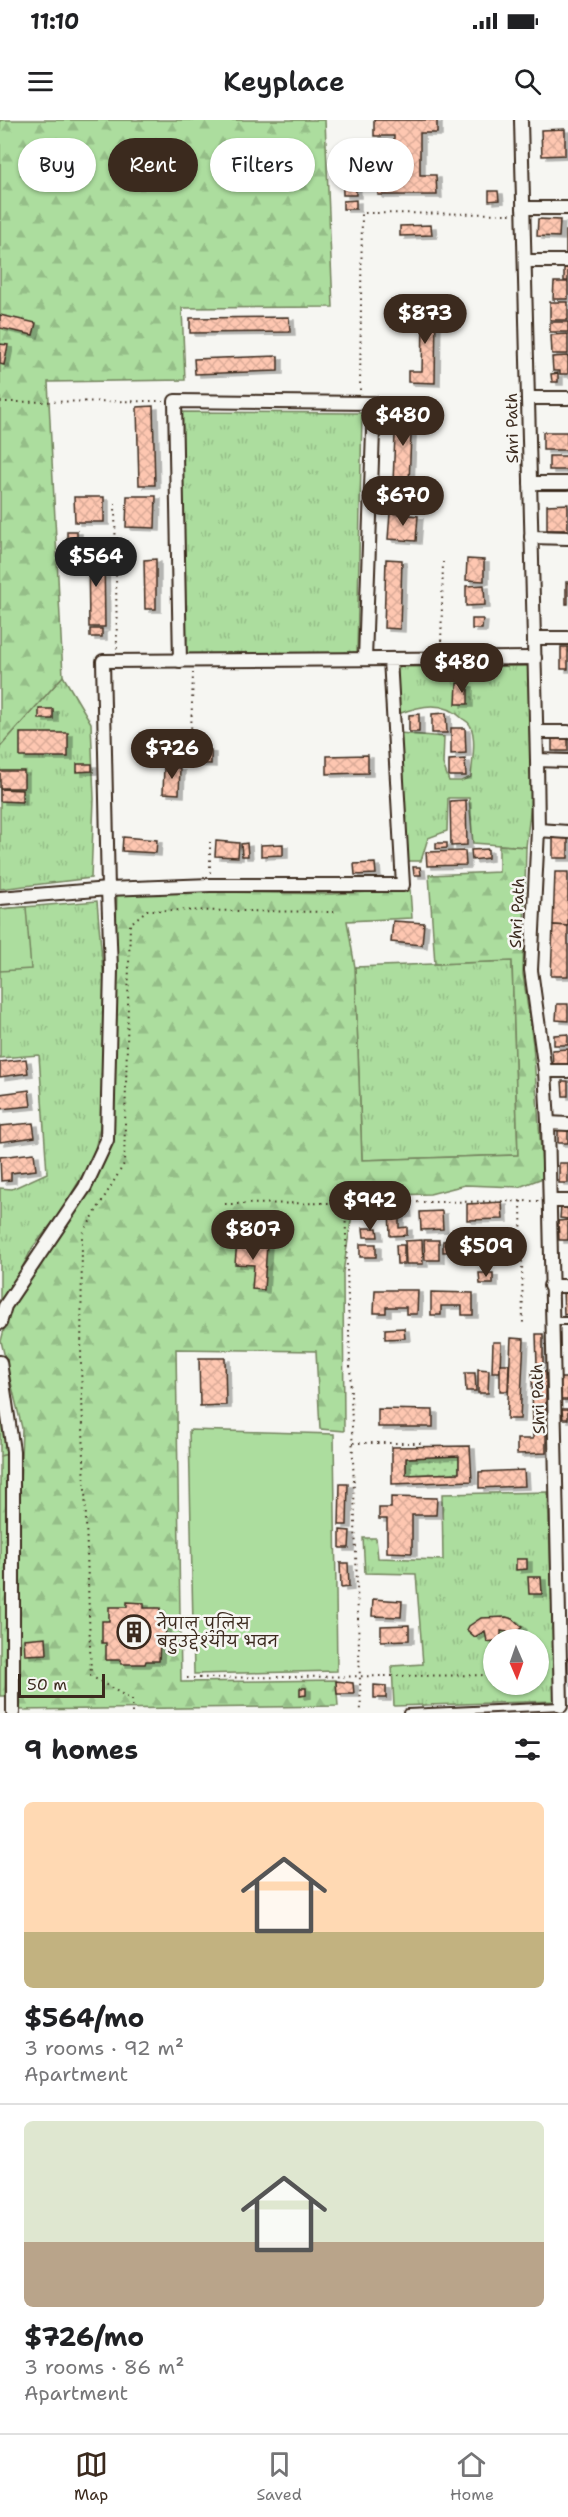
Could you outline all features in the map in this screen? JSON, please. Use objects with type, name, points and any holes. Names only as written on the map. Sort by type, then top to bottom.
[{"type":"street","name":"Shri Path","points":[[521,120],[537,732],[538,830],[531,970],[545,1071],[548,1124],[561,1706]]},
{"type":"street","points":[[523,211],[568,208]]},
{"type":"street","points":[[525,261],[568,261]]},
{"type":"street","points":[[528,398],[568,398]]},
{"type":"street","points":[[187,661],[175,401],[374,403],[365,659]]},
{"type":"street","points":[[530,483],[568,483]]},
{"type":"street","points":[[531,537],[568,538]]},
{"type":"street","points":[[534,638],[568,638]]},
{"type":"street","points":[[0,1323],[5,1306],[85,1187],[107,1140],[111,969],[103,661],[535,658]]},
{"type":"street","points":[[0,898],[108,889],[210,885],[403,885],[390,659]]},
{"type":"street","points":[[537,732],[568,732]]},
{"type":"street","points":[[537,760],[568,761]]},
{"type":"street","points":[[538,830],[568,832]]},
{"type":"street","points":[[545,1071],[568,1071]]},
{"type":"street","points":[[548,1124],[568,1124]]},
{"type":"street","points":[[550,1201],[568,1201]]},
{"type":"street","points":[[550,1286],[568,1286]]},
{"type":"street","points":[[0,1362],[13,1451],[13,1713]]},
{"type":"lane","points":[[552,1321],[568,1321]]},
{"type":"lane","points":[[407,1713],[561,1706]]},
{"type":"path","points":[[360,402],[362,213],[523,211]]},
{"type":"path","points":[[0,402],[175,401]]},
{"type":"path","points":[[115,503],[117,661]]},
{"type":"path","points":[[441,659],[443,562]]},
{"type":"path","points":[[187,661],[191,734]]},
{"type":"path","points":[[210,842],[210,885]]},
{"type":"path","points":[[132,1713],[132,1700],[91,1676],[81,1365],[82,1235],[124,1164],[130,924],[147,910],[338,912]]},
{"type":"path","points":[[522,1201],[524,1325]]},
{"type":"path","points":[[225,1204],[550,1201]]},
{"type":"path","points":[[345,1204],[361,1713]]},
{"type":"path","points":[[353,1443],[422,1443]]},
{"type":"path","points":[[187,1678],[483,1675]]},
{"type":"green space","points":[[0,120],[325,120],[333,307],[182,308],[185,380],[48,382],[63,676],[0,747]]},
{"type":"green space","points":[[182,412],[362,413],[357,653],[185,656]]},
{"type":"green space","points":[[528,666],[531,804],[526,847],[473,843],[469,798],[448,798],[447,831],[428,838],[421,861],[406,861],[400,733],[444,737],[443,764],[449,781],[461,781],[471,777],[474,743],[469,723],[448,709],[432,706],[415,708],[398,714],[395,667]]},
{"type":"green space","points":[[63,676],[91,723],[94,799],[91,878],[0,889],[0,747]]},
{"type":"green space","points":[[499,845],[526,847],[523,974],[533,1044],[543,1178],[519,1187],[465,1185],[430,1194],[355,1196],[343,1272],[344,1431],[320,1429],[316,1351],[176,1349],[181,1682],[336,1680],[338,1706],[18,1710],[17,1585],[22,1428],[1,1341],[10,1307],[41,1257],[93,1187],[111,1143],[117,890],[331,894],[410,890],[412,918],[347,921],[355,967],[362,1160],[518,1155],[512,961],[435,964],[429,875],[499,872]]},
{"type":"green space","points":[[97,901],[106,1006],[100,1127],[93,1158],[60,1213],[33,1247],[0,1309],[0,1188],[12,1189],[47,1173],[39,1055],[0,1058],[0,909]]},
{"type":"green space","points":[[26,907],[31,969],[0,971],[0,909]]},
{"type":"green space","points":[[512,961],[518,1155],[362,1160],[355,967]]},
{"type":"green space","points":[[0,1399],[8,1454],[0,1456]]},
{"type":"green space","points":[[189,1430],[334,1434],[337,1671],[194,1674]]},
{"type":"green space","points":[[8,1454],[5,1696],[0,1696],[0,1456]]},
{"type":"green space","points":[[459,1456],[459,1473],[406,1475],[406,1458]]},
{"type":"green space","points":[[548,1492],[555,1701],[394,1706],[392,1666],[423,1664],[416,1574],[365,1573],[363,1538],[376,1538],[378,1558],[443,1560],[442,1494]]},
{"type":"building","points":[[374,120],[437,120],[437,133],[420,133],[420,175],[436,175],[437,195],[378,195],[378,192],[414,192],[414,138],[374,136]]},
{"type":"building","points":[[565,129],[565,155],[542,156],[541,130]]},
{"type":"building","points":[[489,191],[498,191],[499,200],[489,201]]},
{"type":"building","points":[[343,192],[356,192],[356,195],[343,195]]},
{"type":"building","points":[[356,200],[356,209],[343,209],[343,201]]},
{"type":"building","points":[[538,219],[560,220],[559,237],[537,236]]},
{"type":"building","points":[[431,225],[432,235],[400,236],[400,226]]},
{"type":"building","points":[[566,231],[568,231],[568,256],[566,256]]},
{"type":"building","points":[[564,265],[568,265],[568,281],[564,281]]},
{"type":"building","points":[[554,282],[568,282],[568,299],[553,299]]},
{"type":"building","points":[[550,302],[568,302],[568,320],[550,320]]},
{"type":"building","points":[[405,310],[436,311],[435,383],[408,382],[408,371],[422,371],[423,323],[405,323]]},
{"type":"building","points":[[0,315],[36,323],[33,335],[0,328]]},
{"type":"building","points":[[289,317],[290,332],[190,333],[190,318]]},
{"type":"building","points":[[550,322],[568,322],[568,332],[550,332]]},
{"type":"building","points":[[568,334],[568,354],[552,354],[551,335]]},
{"type":"building","points":[[0,344],[8,345],[4,365],[0,364]]},
{"type":"building","points":[[278,356],[278,371],[195,374],[194,359]]},
{"type":"building","points":[[568,356],[568,374],[553,371],[552,357]]},
{"type":"building","points":[[558,373],[558,382],[552,382],[551,374]]},
{"type":"building","points":[[153,406],[155,485],[139,485],[137,407]]},
{"type":"building","points":[[396,411],[412,411],[409,483],[393,482]]},
{"type":"building","points":[[543,432],[567,432],[567,450],[543,450]]},
{"type":"building","points":[[549,456],[568,456],[568,470],[549,470]]},
{"type":"building","points":[[127,496],[156,496],[155,528],[126,527]]},
{"type":"building","points":[[74,497],[104,497],[104,522],[75,522]]},
{"type":"building","points":[[568,504],[568,530],[547,530],[547,505]]},
{"type":"building","points":[[390,513],[418,516],[416,541],[388,539]]},
{"type":"building","points":[[67,531],[77,531],[77,538],[67,538]]},
{"type":"building","points":[[88,549],[104,549],[105,627],[89,627]]},
{"type":"building","points":[[156,559],[156,609],[145,609],[144,560]]},
{"type":"building","points":[[386,559],[402,560],[400,629],[384,628]]},
{"type":"building","points":[[467,559],[484,560],[484,581],[466,580]]},
{"type":"building","points":[[566,582],[568,582],[568,604],[566,604]]},
{"type":"building","points":[[484,585],[485,605],[466,606],[466,586]]},
{"type":"building","points":[[472,619],[483,619],[482,629],[472,629]]},
{"type":"building","points":[[90,629],[102,629],[102,637],[90,637]]},
{"type":"building","points":[[561,647],[568,647],[568,669],[561,669]]},
{"type":"building","points":[[457,683],[468,684],[468,704],[456,704]]},
{"type":"building","points":[[39,709],[53,709],[53,719],[39,719]]},
{"type":"building","points":[[446,713],[447,733],[432,733],[432,714]]},
{"type":"building","points":[[419,714],[419,732],[409,732],[409,715]]},
{"type":"building","points":[[451,728],[465,728],[466,753],[451,754]]},
{"type":"building","points":[[20,733],[68,733],[68,757],[20,757]]},
{"type":"building","points":[[552,735],[568,735],[568,751],[552,751]]},
{"type":"building","points":[[180,741],[197,742],[197,749],[211,750],[211,764],[164,762],[165,749],[180,749]]},
{"type":"building","points":[[368,755],[368,773],[327,774],[327,756]]},
{"type":"building","points":[[465,759],[466,776],[449,776],[449,760]]},
{"type":"building","points":[[77,764],[92,764],[92,771],[77,772]]},
{"type":"building","points":[[164,767],[180,768],[179,794],[163,793]]},
{"type":"building","points":[[0,771],[24,771],[24,788],[0,788]]},
{"type":"building","points":[[0,789],[22,790],[22,802],[0,801]]},
{"type":"building","points":[[466,800],[467,845],[451,846],[450,801]]},
{"type":"building","points":[[553,836],[568,836],[568,858],[553,858]]},
{"type":"building","points":[[123,837],[157,840],[156,853],[122,851]]},
{"type":"building","points":[[216,841],[239,843],[238,857],[215,856]]},
{"type":"building","points":[[247,843],[248,856],[242,856],[241,844]]},
{"type":"building","points":[[436,843],[447,843],[447,848],[436,849]]},
{"type":"building","points":[[283,844],[283,855],[261,856],[261,845]]},
{"type":"building","points":[[488,849],[488,858],[472,860],[471,850]]},
{"type":"building","points":[[465,851],[466,865],[427,866],[426,852]]},
{"type":"building","points":[[375,863],[376,874],[355,875],[354,864]]},
{"type":"building","points":[[413,867],[420,867],[421,875],[414,875]]},
{"type":"building","points":[[555,872],[568,872],[568,926],[553,925]]},
{"type":"building","points":[[393,921],[424,923],[422,945],[391,942]]},
{"type":"building","points":[[553,925],[568,926],[568,976],[551,976]]},
{"type":"building","points":[[557,1004],[568,1004],[568,1021],[556,1020]]},
{"type":"building","points":[[568,1034],[568,1045],[554,1045],[554,1035]]},
{"type":"building","points":[[568,1049],[568,1065],[553,1066],[552,1050]]},
{"type":"building","points":[[26,1059],[28,1073],[0,1077],[0,1062]]},
{"type":"building","points":[[562,1081],[568,1081],[568,1096],[563,1096]]},
{"type":"building","points":[[29,1090],[31,1106],[0,1109],[0,1094]]},
{"type":"building","points":[[33,1123],[35,1137],[0,1142],[0,1126]]},
{"type":"building","points":[[558,1127],[568,1127],[568,1143],[558,1143]]},
{"type":"building","points":[[34,1153],[36,1170],[11,1173],[11,1180],[1,1181],[0,1157]]},
{"type":"building","points":[[559,1163],[568,1163],[568,1183],[559,1183]]},
{"type":"building","points":[[502,1202],[503,1219],[467,1220],[467,1204]]},
{"type":"building","points":[[406,1205],[407,1214],[399,1215],[399,1228],[407,1227],[407,1235],[390,1236],[389,1206]]},
{"type":"building","points":[[372,1206],[384,1206],[384,1215],[372,1215]]},
{"type":"building","points":[[561,1206],[568,1207],[568,1219],[560,1218]]},
{"type":"building","points":[[442,1211],[443,1229],[421,1230],[420,1212]]},
{"type":"building","points":[[568,1220],[568,1240],[559,1240],[558,1221]]},
{"type":"building","points":[[363,1228],[377,1228],[378,1237],[364,1237]]},
{"type":"building","points":[[422,1240],[423,1264],[406,1264],[405,1241]]},
{"type":"building","points":[[424,1240],[439,1240],[439,1260],[425,1260]]},
{"type":"building","points":[[462,1240],[463,1251],[443,1252],[443,1241]]},
{"type":"building","points":[[237,1242],[267,1244],[264,1290],[252,1289],[254,1265],[235,1264]]},
{"type":"building","points":[[360,1244],[376,1244],[376,1257],[360,1257]]},
{"type":"building","points":[[396,1245],[404,1245],[404,1264],[397,1264]]},
{"type":"building","points":[[479,1273],[493,1273],[493,1284],[480,1284]]},
{"type":"building","points":[[375,1290],[418,1290],[417,1314],[406,1314],[406,1307],[386,1307],[386,1313],[374,1313]]},
{"type":"building","points":[[563,1290],[568,1290],[568,1314],[564,1315]]},
{"type":"building","points":[[431,1292],[473,1293],[473,1315],[462,1315],[462,1306],[441,1306],[441,1315],[431,1315]]},
{"type":"building","points":[[404,1328],[405,1338],[385,1339],[385,1329]]},
{"type":"building","points":[[536,1334],[543,1334],[543,1365],[537,1365]]},
{"type":"building","points":[[511,1338],[524,1339],[520,1419],[507,1419]]},
{"type":"building","points":[[493,1342],[501,1342],[500,1372],[492,1372]]},
{"type":"building","points":[[199,1358],[225,1358],[226,1405],[200,1406]]},
{"type":"building","points":[[500,1364],[509,1364],[508,1391],[500,1391]]},
{"type":"building","points":[[478,1369],[489,1370],[488,1393],[478,1393]]},
{"type":"building","points":[[532,1371],[546,1371],[546,1453],[517,1454],[517,1439],[533,1439]]},
{"type":"building","points":[[465,1373],[475,1373],[476,1391],[466,1391]]},
{"type":"building","points":[[559,1378],[568,1378],[568,1400],[560,1400]]},
{"type":"building","points":[[378,1409],[433,1410],[433,1427],[378,1427]]},
{"type":"building","points":[[562,1409],[568,1409],[568,1419],[563,1419]]},
{"type":"building","points":[[470,1446],[472,1481],[392,1484],[392,1447]],"holes":[[[459,1456],[459,1473],[406,1475],[406,1458]]]},
{"type":"building","points":[[524,1470],[525,1486],[479,1488],[479,1472]]},
{"type":"building","points":[[340,1484],[348,1484],[347,1525],[339,1525]]},
{"type":"building","points":[[391,1497],[437,1498],[436,1515],[412,1515],[412,1553],[387,1552],[387,1519],[379,1519],[379,1508],[391,1508]]},
{"type":"building","points":[[340,1530],[350,1531],[349,1548],[340,1548]]},
{"type":"building","points":[[516,1559],[527,1559],[527,1569],[516,1570]]},
{"type":"building","points":[[340,1563],[348,1563],[349,1587],[341,1588]]},
{"type":"building","points":[[528,1577],[541,1577],[542,1594],[529,1594]]},
{"type":"building","points":[[373,1599],[402,1601],[401,1617],[372,1616]]},
{"type":"building","name":"नेपाल पुलिस बहुउद्देश्यीय भवन","points":[[127,1602],[144,1603],[144,1608],[160,1608],[160,1622],[166,1622],[165,1641],[160,1641],[159,1661],[146,1661],[145,1664],[121,1664],[121,1660],[106,1660],[106,1643],[102,1643],[102,1621],[109,1621],[109,1607],[127,1607]]},
{"type":"building","points":[[506,1617],[513,1619],[522,1627],[520,1629],[483,1629],[483,1632],[475,1637],[467,1630],[481,1618]]},
{"type":"building","points":[[409,1625],[409,1640],[381,1641],[381,1626]]},
{"type":"building","points":[[46,1637],[47,1654],[25,1655],[24,1639]]},
{"type":"building","points":[[566,1658],[568,1658],[568,1683],[566,1683]]},
{"type":"building","points":[[336,1681],[353,1683],[354,1694],[337,1694]]},
{"type":"building","points":[[374,1685],[386,1686],[386,1698],[374,1698]]},
{"type":"building","points":[[300,1688],[306,1688],[306,1695],[300,1696]]},
{"type":"place","name":"नेपाल पुलिस बहुउद्देश्यीय भवन","points":[[134,1632]]}]
